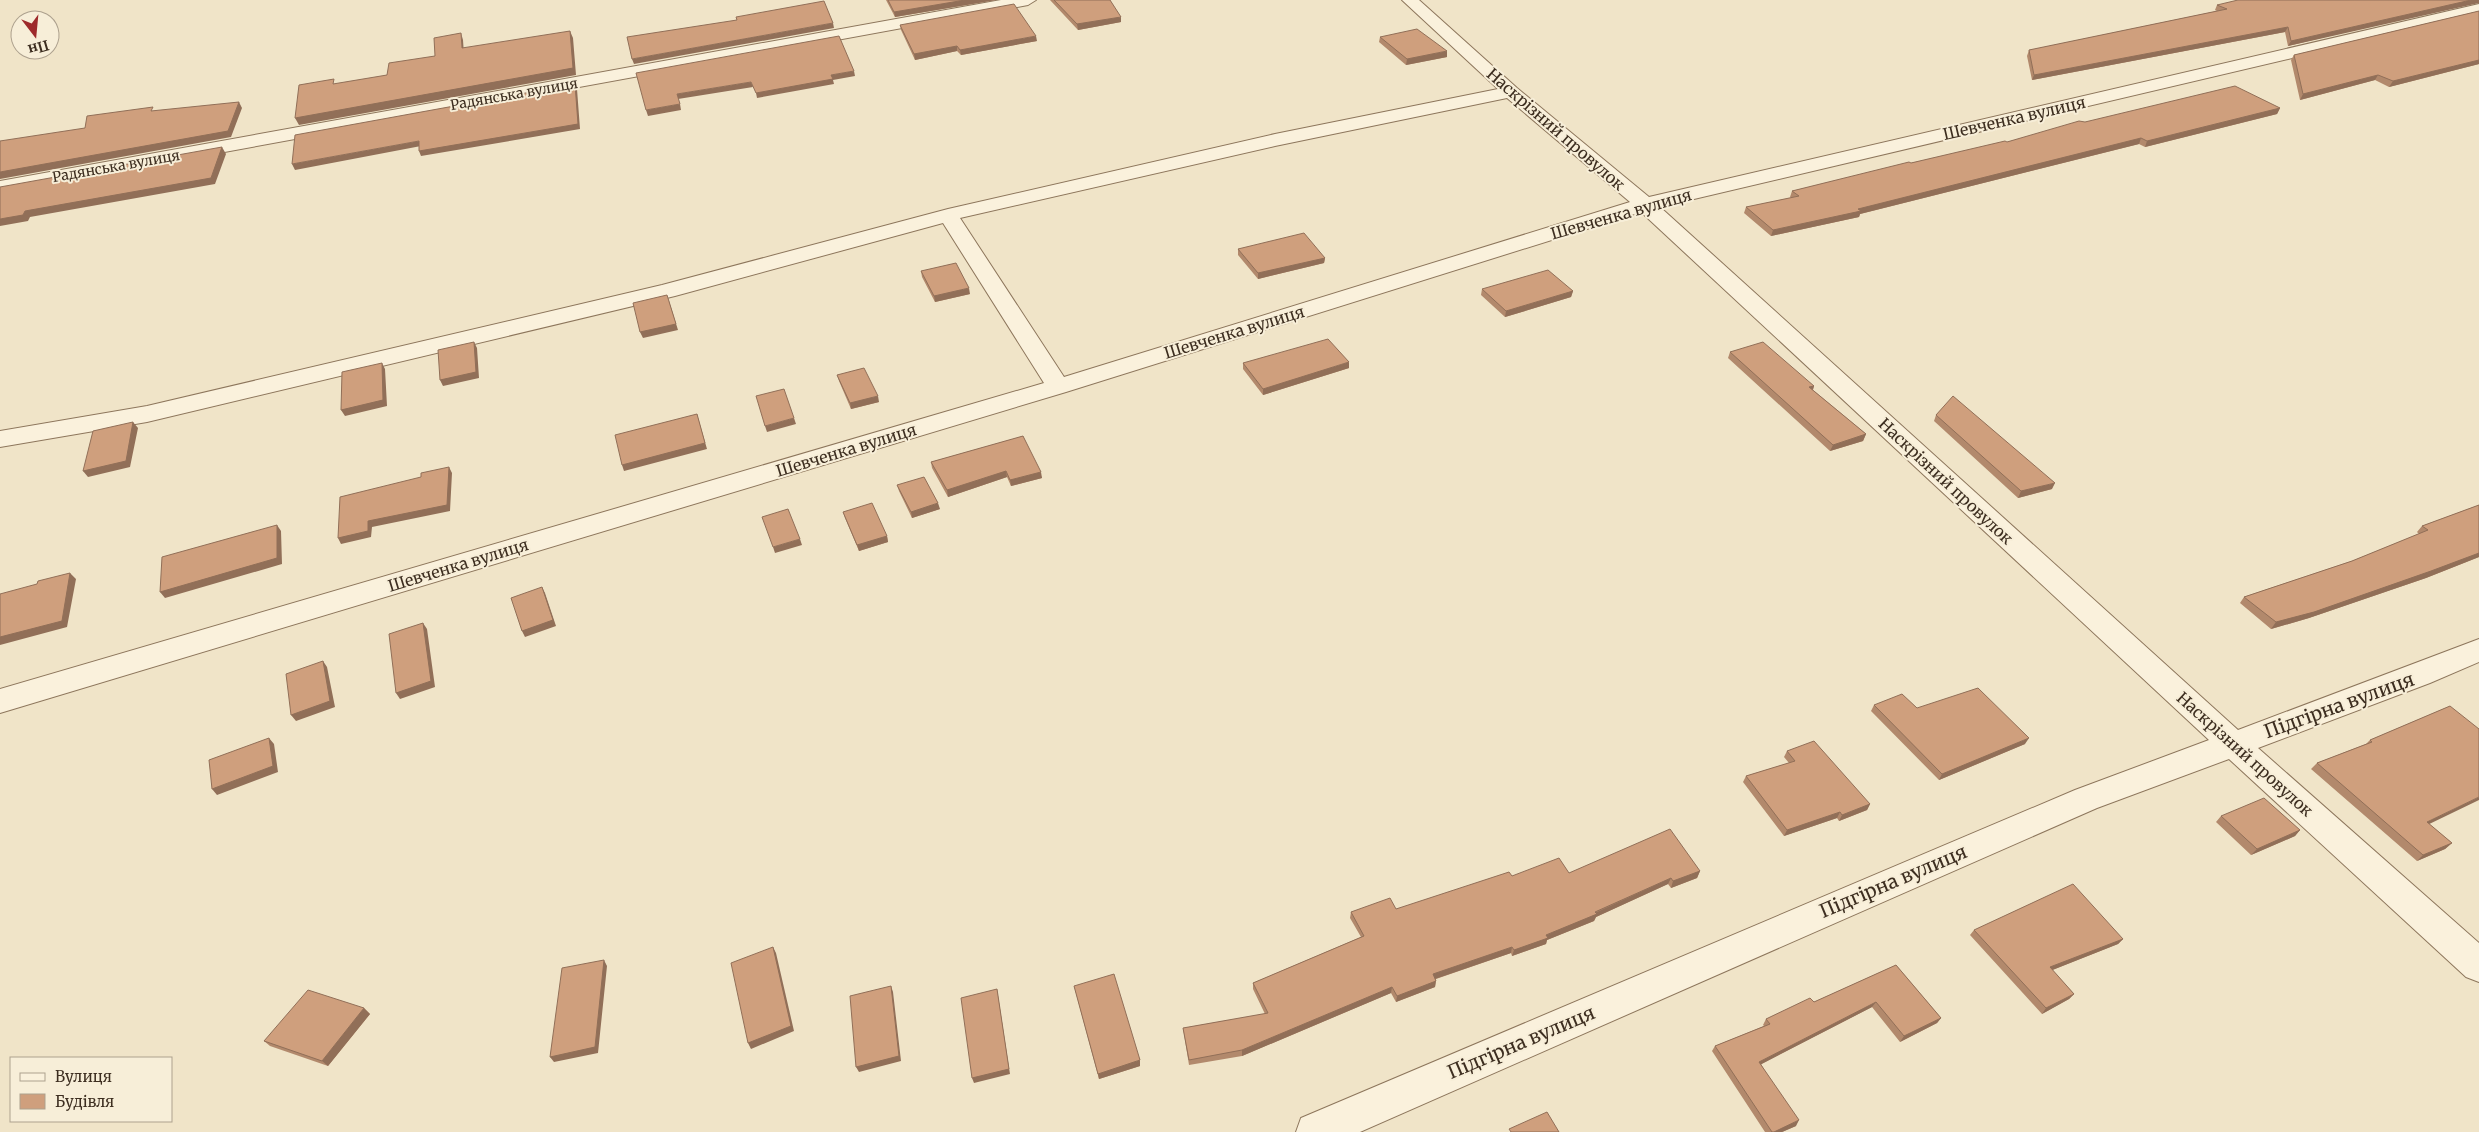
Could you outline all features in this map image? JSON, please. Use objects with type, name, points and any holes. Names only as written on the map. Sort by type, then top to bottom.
[{"type":"street","name":"Радянська вулиця","points":[[0,187],[1028,0]]},
{"type":"street","name":"Наскрізний провулок","points":[[1410,0],[1511,92],[1645,204],[2233,744],[2479,966]]},
{"type":"street","name":"Шевченка вулиця","points":[[0,701],[1058,387],[1645,204],[2479,9]]},
{"type":"street","points":[[0,439],[148,414],[667,292],[948,215],[1275,140],[1511,92]]},
{"type":"street","points":[[948,215],[1058,387]]},
{"type":"street","name":"Підгірна вулиця","points":[[1315,1132],[2086,799],[2420,675],[2479,650]]},
{"type":"building","points":[[888,0],[965,0],[894,12]]},
{"type":"building","points":[[1054,0],[1110,0],[1121,17],[1077,24]]},
{"type":"building","points":[[2238,0],[2471,0],[2291,41],[2288,27],[2034,75],[2029,50],[2227,9],[2217,5]]},
{"type":"building","points":[[824,1],[833,23],[632,59],[627,37],[737,20],[736,17]]},
{"type":"building","points":[[1014,4],[1036,36],[960,50],[957,46],[914,54],[900,25]]},
{"type":"building","points":[[2479,11],[2479,60],[2393,81],[2378,75],[2303,94],[2294,55]]},
{"type":"building","points":[[1417,29],[1447,51],[1407,59],[1380,37]]},
{"type":"building","points":[[570,31],[573,68],[295,118],[299,85],[334,79],[333,84],[387,75],[389,63],[435,56],[434,38],[461,33],[462,48]]},
{"type":"building","points":[[839,36],[854,71],[831,75],[833,79],[756,93],[751,82],[677,94],[680,104],[646,110],[636,73]]},
{"type":"building","points":[[575,84],[578,124],[419,151],[419,141],[292,164],[295,135]]},
{"type":"building","points":[[2235,86],[2280,108],[2147,141],[2141,138],[1858,209],[1861,211],[1773,230],[1746,207],[1799,196],[1792,191],[1909,162],[2007,142],[2079,121],[2085,122]]},
{"type":"building","points":[[239,102],[228,131],[0,172],[0,141],[85,128],[87,116],[153,107],[151,111]]},
{"type":"building","points":[[222,147],[211,178],[25,211],[23,215],[0,219],[0,187]]},
{"type":"building","points":[[1304,233],[1325,258],[1258,273],[1238,249]]},
{"type":"building","points":[[956,263],[969,288],[934,296],[921,271]]},
{"type":"building","points":[[1548,270],[1573,291],[1506,311],[1482,289]]},
{"type":"building","points":[[667,295],[676,324],[640,332],[633,303]]},
{"type":"building","points":[[1328,339],[1349,362],[1263,389],[1243,363]]},
{"type":"building","points":[[474,342],[476,372],[440,380],[438,350]]},
{"type":"building","points":[[1763,342],[1814,386],[1809,387],[1866,434],[1833,445],[1730,352]]},
{"type":"building","points":[[382,363],[383,400],[341,410],[342,372]]},
{"type":"building","points":[[864,368],[878,396],[850,403],[837,375]]},
{"type":"building","points":[[784,389],[794,418],[765,426],[756,396]]},
{"type":"building","points":[[1953,396],[2055,483],[2021,491],[1936,415]]},
{"type":"building","points":[[697,414],[705,443],[622,465],[615,435]]},
{"type":"building","points":[[133,422],[126,461],[83,471],[93,431]]},
{"type":"building","points":[[1023,436],[1041,472],[1010,480],[1006,471],[947,490],[931,462]]},
{"type":"building","points":[[449,467],[447,505],[368,521],[368,531],[338,538],[340,497],[421,477],[421,473]]},
{"type":"building","points":[[924,477],[938,503],[911,512],[897,485]]},
{"type":"building","points":[[872,503],[887,536],[857,545],[843,512]]},
{"type":"building","points":[[2479,505],[2479,553],[2314,612],[2276,622],[2244,597],[2352,561],[2428,530],[2422,526]]},
{"type":"building","points":[[788,509],[800,539],[773,547],[762,517]]},
{"type":"building","points":[[277,525],[277,558],[160,592],[162,557]]},
{"type":"building","points":[[70,573],[62,621],[0,637],[0,594],[37,584],[38,581]]},
{"type":"building","points":[[542,587],[553,620],[522,631],[511,598]]},
{"type":"building","points":[[423,623],[431,681],[396,693],[389,634]]},
{"type":"building","points":[[323,661],[330,701],[291,715],[286,674]]},
{"type":"building","points":[[1978,688],[2029,738],[1942,774],[1874,705],[1902,694],[1917,708]]},
{"type":"building","points":[[2450,706],[2479,729],[2479,797],[2427,822],[2452,843],[2423,855],[2317,763],[2372,742],[2370,740]]},
{"type":"building","points":[[269,738],[273,766],[212,789],[209,760]]},
{"type":"building","points":[[1814,741],[1870,804],[1842,815],[1840,812],[1787,830],[1746,776],[1795,761],[1787,751]]},
{"type":"building","points":[[2264,798],[2300,830],[2257,849],[2221,816]]},
{"type":"building","points":[[1670,829],[1700,871],[1673,881],[1671,878],[1595,912],[1597,914],[1546,935],[1548,938],[1514,950],[1512,947],[1433,974],[1436,981],[1397,996],[1392,987],[1242,1050],[1189,1060],[1183,1028],[1268,1013],[1253,983],[1364,936],[1351,912],[1390,898],[1396,909],[1509,872],[1512,876],[1559,858],[1569,873]]},
{"type":"building","points":[[2073,884],[2123,939],[2050,967],[2074,994],[2046,1008],[1974,930]]},
{"type":"building","points":[[773,947],[791,1026],[748,1043],[731,963]]},
{"type":"building","points":[[604,960],[595,1047],[550,1057],[562,968]]},
{"type":"building","points":[[1896,965],[1941,1018],[1904,1036],[1876,1002],[1759,1062],[1799,1120],[1772,1132],[1715,1046],[1770,1024],[1766,1019],[1810,998],[1814,1002]]},
{"type":"building","points":[[1114,974],[1140,1060],[1098,1074],[1074,986]]},
{"type":"building","points":[[891,986],[899,1056],[856,1067],[850,996]]},
{"type":"building","points":[[997,989],[1009,1069],[972,1078],[961,998]]},
{"type":"building","points":[[308,990],[364,1008],[322,1061],[264,1041]]},
{"type":"building","points":[[1547,1112],[1559,1132],[1511,1132],[1509,1129]]}]
